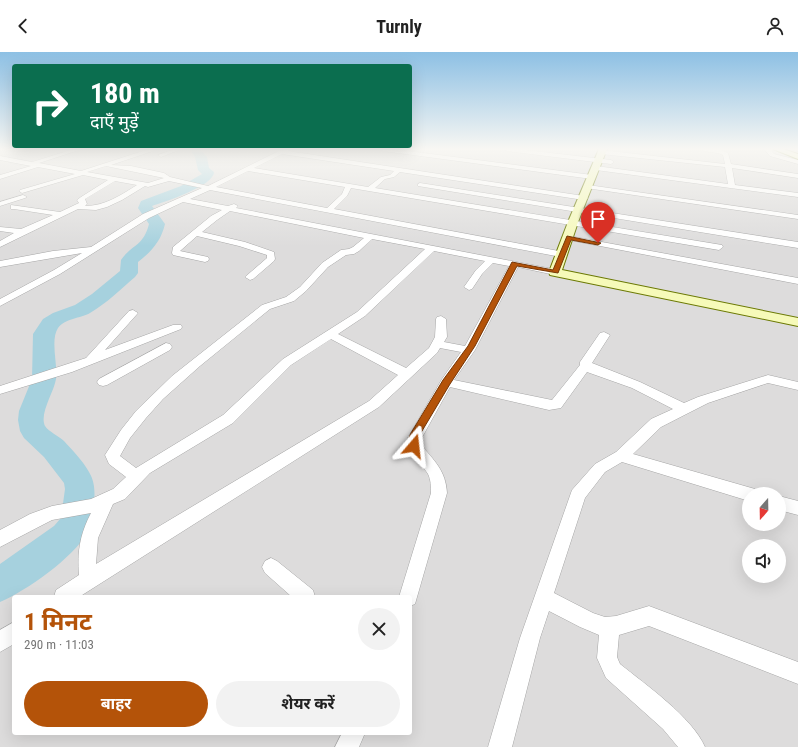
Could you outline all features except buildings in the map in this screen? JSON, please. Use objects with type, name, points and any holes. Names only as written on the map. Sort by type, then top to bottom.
[{"type":"street","points":[[22,191],[52,181]]},
{"type":"street","points":[[0,244],[22,232],[83,204],[81,200],[83,198],[109,181]]},
{"type":"street","points":[[128,181],[152,185],[160,181]]},
{"type":"street","points":[[185,181],[209,188],[561,254]]},
{"type":"street","points":[[0,303],[58,272],[93,248],[146,216],[222,181]]},
{"type":"street","points":[[323,181],[719,247]]},
{"type":"street","points":[[369,189],[379,181]]},
{"type":"street","points":[[475,181],[584,198]]},
{"type":"street","points":[[556,272],[561,254],[569,238],[573,222],[590,181]]},
{"type":"street","points":[[657,181],[798,217]]},
{"type":"street","points":[[701,181],[796,195],[796,181]]},
{"type":"street","points":[[731,181],[732,186]]},
{"type":"street","points":[[77,207],[90,209],[102,207],[144,184]]},
{"type":"street","points":[[420,185],[798,246]]},
{"type":"street","points":[[329,210],[345,195],[349,186]]},
{"type":"street","points":[[0,204],[28,196]]},
{"type":"street","points":[[205,259],[176,253],[176,249],[214,218],[251,196]]},
{"type":"street","points":[[183,200],[492,259],[798,322]]},
{"type":"street","points":[[14,207],[61,214]]},
{"type":"street","points":[[0,229],[22,232]]},
{"type":"street","points":[[195,233],[242,244],[271,254],[271,259],[250,277]]},
{"type":"street","points":[[136,476],[114,460],[112,455],[149,404],[254,316],[266,307],[294,297],[325,265],[344,252],[351,252],[356,249],[371,236]]},
{"type":"street","points":[[569,238],[798,281]]},
{"type":"street","points":[[0,264],[93,248]]},
{"type":"street","points":[[0,539],[36,518],[100,503],[119,494],[136,476],[158,460],[228,419],[287,362],[360,314],[432,248]]},
{"type":"street","points":[[468,287],[479,272],[492,259]]},
{"type":"street","points":[[409,595],[439,493],[440,482],[436,472],[414,446],[413,440],[446,382],[469,350],[515,264]]},
{"type":"street","points":[[88,361],[133,313]]},
{"type":"street","points":[[67,595],[89,579],[374,404],[437,344],[441,336],[442,319]]},
{"type":"street","points":[[0,390],[68,369],[177,327]]},
{"type":"street","points":[[330,334],[407,374]]},
{"type":"street","points":[[446,382],[549,406],[556,405],[586,365],[586,362],[604,335]]},
{"type":"street","points":[[437,344],[469,350]]},
{"type":"street","points":[[130,345],[143,360]]},
{"type":"street","points":[[103,382],[166,347]]},
{"type":"street","points":[[586,365],[592,369],[636,385],[684,409]]},
{"type":"street","points":[[500,747],[530,638],[578,495],[600,468],[621,456],[656,423],[703,400],[750,386],[761,381],[777,381],[798,386]]},
{"type":"street","points":[[621,456],[742,492]]},
{"type":"street","points":[[89,579],[86,548],[100,503]]},
{"type":"street","points":[[786,505],[798,508]]},
{"type":"street","points":[[271,567],[304,595]]},
{"type":"street","points":[[544,598],[595,624],[609,628],[624,624],[637,618],[649,616],[798,673]]},
{"type":"street","points":[[609,628],[607,658],[613,672],[672,721],[693,747]]},
{"type":"street","points":[[0,642],[12,633]]},
{"type":"street","points":[[348,747],[353,735]]},
{"type":"shaded area","points":[[0,181],[798,181],[798,747],[0,747]]},
{"type":"waterway","points":[[0,584],[15,575],[66,537],[76,523],[80,489],[78,479],[54,449],[33,431],[31,420],[32,411],[44,379],[44,334],[50,323],[60,317],[82,309],[99,298],[129,273],[130,260],[148,245],[157,224],[145,208],[146,204],[186,189],[198,181]]},
{"type":"route","points":[[414,446],[414,436],[446,382],[471,346],[515,264],[556,272],[561,254],[569,238],[598,243]]}]
